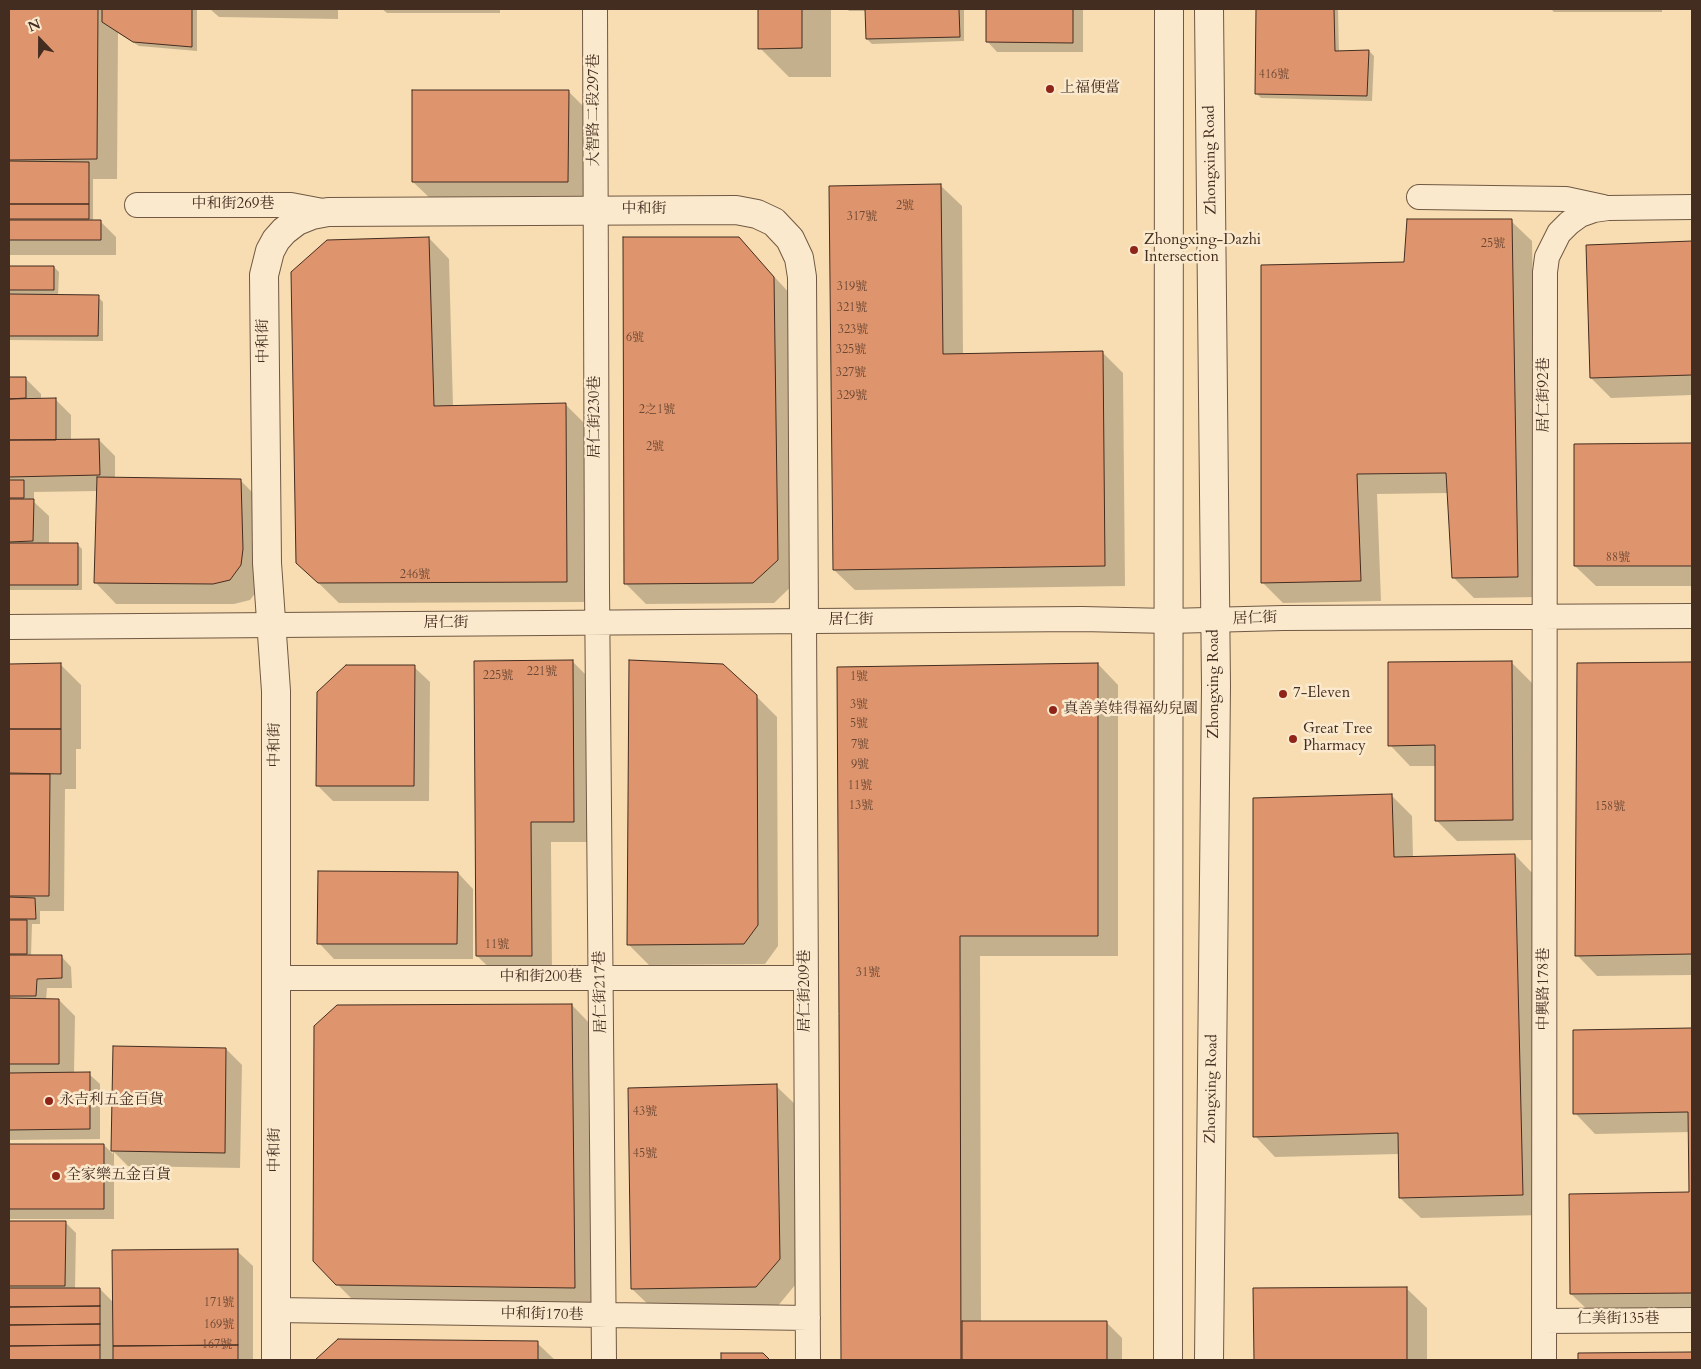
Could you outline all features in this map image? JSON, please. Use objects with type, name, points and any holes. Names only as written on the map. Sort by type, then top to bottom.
[{"type":"street","name":"大智路二段297巷","points":[[595,9],[596,211]]},
{"type":"street","points":[[1168,1360],[1169,9]]},
{"type":"street","name":"Zhongxing Road","points":[[1209,9],[1216,620],[1209,1360]]},
{"type":"street","name":"居仁街92巷","points":[[1418,197],[1566,199],[1608,208]]},
{"type":"street","name":"中和街269巷","points":[[137,205],[291,205],[328,212]]},
{"type":"street","name":"居仁街92巷","points":[[1545,617],[1545,272],[1547,258],[1559,233],[1569,223],[1587,212],[1608,208],[1692,207]]},
{"type":"street","name":"中和街","points":[[276,1360],[276,691],[267,563],[264,275],[270,251],[284,231],[297,221],[312,215],[328,212],[736,210],[757,214],[778,226],[790,240],[797,253],[802,277],[804,621]]},
{"type":"street","name":"居仁街230巷","points":[[596,211],[597,623]]},
{"type":"street","name":"居仁街","points":[[9,627],[1082,619],[1169,621],[1283,618],[1692,616]]},
{"type":"street","name":"中興路178巷","points":[[1544,1360],[1545,617]]},
{"type":"street","name":"居仁街209巷","points":[[804,621],[808,1360]]},
{"type":"street","name":"居仁街217巷","points":[[597,623],[604,1360]]},
{"type":"street","name":"中和街200巷","points":[[276,978],[806,978]]},
{"type":"street","name":"中和街170巷","points":[[276,1310],[808,1318]]},
{"type":"street","name":"仁美街135巷","points":[[1544,1321],[1692,1320]]},
{"type":"building","points":[[9,9],[98,9],[97,159],[9,160]]},
{"type":"building","points":[[102,9],[192,9],[192,47],[133,42],[102,22]]},
{"type":"building","points":[[758,9],[802,9],[802,48],[758,49]]},
{"type":"building","points":[[865,9],[959,9],[960,37],[866,39]]},
{"type":"building","points":[[986,9],[1073,9],[1073,43],[986,42]]},
{"type":"building","points":[[1256,9],[1334,9],[1335,51],[1369,50],[1367,96],[1255,94]]},
{"type":"building","points":[[412,90],[569,90],[568,182],[412,182]]},
{"type":"building","points":[[9,161],[89,162],[89,204],[9,204]]},
{"type":"building","points":[[941,184],[943,354],[1103,351],[1105,566],[833,570],[829,186]]},
{"type":"building","points":[[9,204],[89,204],[89,219],[9,219]]},
{"type":"building","points":[[1407,219],[1512,219],[1518,577],[1452,578],[1446,473],[1357,474],[1361,581],[1261,583],[1261,265],[1404,262]]},
{"type":"building","points":[[9,220],[101,220],[101,240],[9,240]]},
{"type":"building","points":[[429,237],[434,406],[566,403],[567,582],[318,583],[296,563],[291,272],[327,240]]},
{"type":"building","points":[[623,237],[739,237],[774,277],[778,560],[753,583],[624,584]]},
{"type":"building","points":[[1692,241],[1692,375],[1590,378],[1586,245]]},
{"type":"building","points":[[9,266],[54,266],[54,290],[9,290]]},
{"type":"building","points":[[9,294],[99,295],[98,336],[9,336]]},
{"type":"building","points":[[9,377],[26,377],[26,398],[9,399]]},
{"type":"building","points":[[56,398],[56,440],[9,440],[9,399]]},
{"type":"building","points":[[99,439],[100,475],[9,477],[9,440]]},
{"type":"building","points":[[1692,443],[1692,566],[1574,566],[1574,444]]},
{"type":"building","points":[[97,477],[241,479],[243,549],[241,565],[230,580],[213,584],[94,583]]},
{"type":"building","points":[[9,480],[24,480],[24,498],[9,498]]},
{"type":"building","points":[[9,499],[34,499],[33,541],[9,542]]},
{"type":"building","points":[[9,543],[78,543],[78,585],[9,585]]},
{"type":"building","points":[[573,660],[574,822],[531,822],[532,956],[476,956],[474,661]]},
{"type":"building","points":[[629,660],[723,664],[757,695],[758,925],[744,944],[627,945]]},
{"type":"building","points":[[1512,661],[1513,820],[1435,821],[1435,745],[1388,746],[1388,662]]},
{"type":"building","points":[[1692,662],[1692,954],[1575,956],[1577,663]]},
{"type":"building","points":[[61,663],[61,729],[9,729],[9,664]]},
{"type":"building","points":[[1098,663],[1098,936],[960,936],[961,1360],[841,1360],[837,667]]},
{"type":"building","points":[[346,665],[415,665],[414,786],[316,786],[317,692]]},
{"type":"building","points":[[9,729],[61,729],[61,774],[9,773]]},
{"type":"building","points":[[9,774],[50,774],[49,896],[9,896]]},
{"type":"building","points":[[1392,794],[1394,857],[1515,854],[1523,1195],[1399,1198],[1398,1133],[1253,1137],[1253,798]]},
{"type":"building","points":[[318,871],[458,872],[457,944],[317,944]]},
{"type":"building","points":[[9,897],[35,898],[36,919],[9,919]]},
{"type":"building","points":[[9,920],[27,920],[27,954],[9,954]]},
{"type":"building","points":[[9,955],[62,955],[62,978],[37,979],[36,996],[9,996]]},
{"type":"building","points":[[9,998],[59,999],[59,1064],[9,1064]]},
{"type":"building","points":[[572,1004],[575,1288],[336,1285],[313,1261],[314,1026],[337,1005]]},
{"type":"building","points":[[1692,1028],[1692,1293],[1570,1294],[1569,1194],[1689,1192],[1688,1112],[1573,1114],[1573,1030]]},
{"type":"building","points":[[113,1046],[226,1048],[225,1153],[111,1151]]},
{"type":"building","name":"永吉利五金百貨","points":[[90,1072],[90,1129],[9,1130],[9,1073]]},
{"type":"building","points":[[777,1084],[780,1259],[756,1287],[631,1289],[628,1088]]},
{"type":"building","name":"全家樂五金百貨","points":[[9,1144],[104,1144],[104,1209],[9,1209]]},
{"type":"building","points":[[9,1221],[66,1221],[65,1286],[9,1286]]},
{"type":"building","points":[[238,1249],[238,1345],[113,1346],[112,1250]]},
{"type":"building","points":[[1407,1287],[1407,1360],[1254,1360],[1253,1288]]},
{"type":"building","points":[[9,1288],[100,1288],[100,1306],[9,1307]]},
{"type":"building","points":[[100,1306],[100,1324],[9,1325],[9,1307]]},
{"type":"building","points":[[962,1321],[1107,1321],[1107,1360],[962,1360]]},
{"type":"building","points":[[100,1324],[100,1345],[9,1346],[9,1325]]},
{"type":"building","points":[[338,1339],[538,1341],[538,1360],[315,1360]]},
{"type":"building","points":[[100,1345],[100,1360],[9,1360],[9,1346]]},
{"type":"building","points":[[238,1345],[238,1360],[113,1360],[113,1346]]},
{"type":"building","points":[[1692,1352],[1692,1360],[1578,1360],[1578,1353]]},
{"type":"building","points":[[721,1353],[763,1353],[770,1360],[721,1360]]},
{"type":"place","name":"上福便當","points":[[1050,89]]},
{"type":"place","name":"Zhongxing-Dazhi Intersection","points":[[1134,250]]},
{"type":"place","name":"7-Eleven","points":[[1283,694]]},
{"type":"place","name":"真善美娃得福幼兒園","points":[[1053,710]]},
{"type":"place","name":"Great Tree Pharmacy","points":[[1293,739]]},
{"type":"place","name":"永吉利五金百貨","points":[[49,1101]]},
{"type":"place","name":"全家樂五金百貨","points":[[56,1176]]}]
